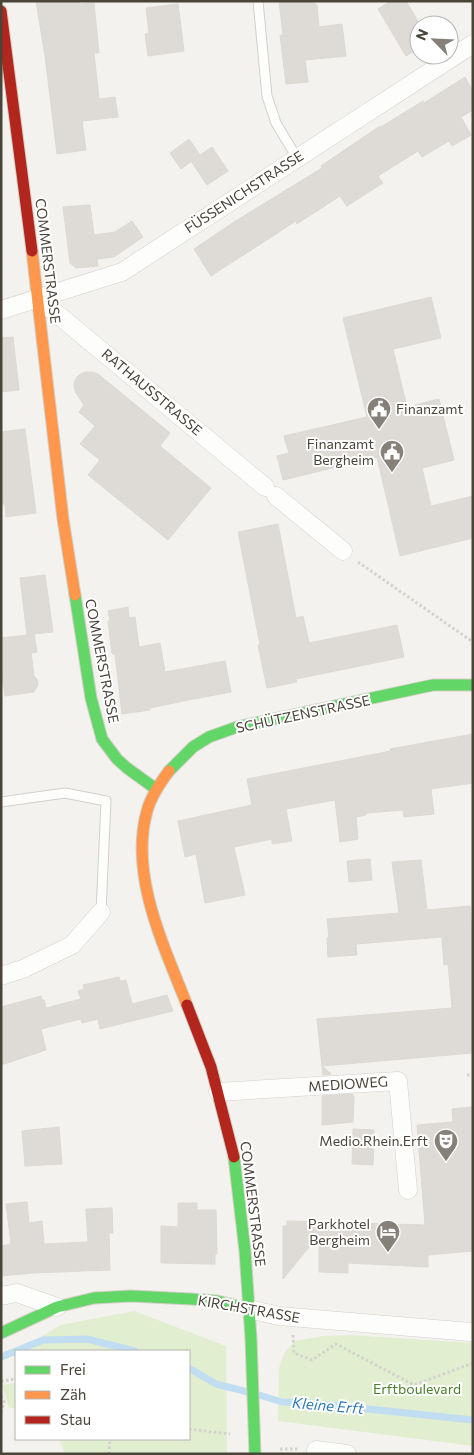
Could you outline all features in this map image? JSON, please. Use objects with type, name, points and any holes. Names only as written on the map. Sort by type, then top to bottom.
[{"type":"main road","name":"COMMERSTRASSE","points":[[1,11],[38,298],[63,519],[91,698],[102,739],[126,768],[156,789],[147,809],[142,833],[141,849],[146,890],[159,932],[211,1067],[234,1153],[245,1251],[255,1446]]},
{"type":"main road","name":"SCHÜTZENSTRASSE","points":[[156,789],[171,767],[193,747],[209,737],[237,727],[433,685],[473,685]]},
{"type":"main road","name":"KIRCHSTRASSE","points":[[1,1333],[57,1307],[94,1298],[131,1296],[217,1301],[249,1309]]},
{"type":"street","name":"FÜSSENICHSTRASSE","points":[[1,310],[122,272],[473,44]]},
{"type":"street","name":"RATHAUSSTRASSE","points":[[38,298],[343,551]]},
{"type":"street","points":[[1,976],[23,969],[72,945],[101,912]]},
{"type":"street","name":"MEDIOWEG","points":[[218,1092],[398,1080],[408,1190]]},
{"type":"street","points":[[1,1296],[17,1293],[57,1307]]},
{"type":"street","name":"KIRCHSTRASSE","points":[[249,1309],[280,1316],[471,1332]]},
{"type":"street","points":[[316,1450],[347,1454]]},
{"type":"lane","points":[[258,1],[267,96],[276,123],[297,158]]},
{"type":"lane","points":[[1,802],[65,793],[106,801],[101,912]]},
{"type":"path","points":[[343,551],[473,642]]},
{"type":"path","points":[[467,1075],[473,1075]]},
{"type":"path","points":[[292,1317],[294,1353],[312,1360],[336,1344],[414,1385],[473,1363]]},
{"type":"path","points":[[1,1381],[15,1379]]},
{"type":"path","points":[[1,1396],[4,1402],[1,1413]]},
{"type":"path","points":[[190,1430],[255,1446],[316,1450]]},
{"type":"path","points":[[109,1454],[110,1440]]},
{"type":"green space","points":[[134,1311],[226,1346],[227,1454],[65,1454],[59,1440],[190,1440],[190,1350],[27,1350],[25,1346],[61,1325]]},
{"type":"green space","name":"Erftboulevard","points":[[349,1335],[473,1343],[473,1446],[278,1421],[279,1368],[285,1352],[295,1341],[323,1336]]},
{"type":"green space","points":[[15,1383],[15,1408],[9,1408],[2,1385]]},
{"type":"building","points":[[36,1],[79,1],[79,4],[94,3],[99,53],[94,53],[99,99],[115,97],[118,117],[82,121],[86,150],[57,154]]},
{"type":"building","points":[[279,1],[311,1],[317,5],[319,27],[342,24],[346,56],[305,60],[308,82],[286,84],[280,35],[283,35]]},
{"type":"building","points":[[391,1],[406,1],[414,15],[409,15],[409,54],[406,56],[378,9]]},
{"type":"building","points":[[178,4],[184,51],[148,56],[145,34],[149,33],[146,8]]},
{"type":"building","points":[[465,77],[473,91],[473,110],[461,117],[471,135],[452,146],[449,141],[422,157],[418,151],[378,176],[383,183],[347,206],[340,196],[297,224],[296,221],[211,276],[194,249],[322,168],[321,166],[380,126],[423,101],[424,103]]},
{"type":"building","points":[[189,139],[200,155],[181,169],[170,153]]},
{"type":"building","points":[[212,147],[228,171],[207,185],[191,161]]},
{"type":"building","points":[[90,205],[94,235],[115,232],[132,221],[143,237],[114,257],[97,259],[98,266],[76,268],[70,263],[63,207]]},
{"type":"building","name":"Finanzamt","points":[[431,297],[441,338],[393,349],[407,407],[439,399],[454,460],[422,468],[431,506],[473,496],[473,538],[400,556],[377,457],[283,480],[277,456],[289,453],[284,436],[367,417],[343,318]]},
{"type":"building","points":[[13,337],[19,390],[1,392],[1,338]]},
{"type":"building","points":[[85,372],[98,374],[170,433],[160,446],[211,488],[168,540],[88,475],[100,460],[80,444],[95,426],[79,412],[84,405],[74,386],[75,380]]},
{"type":"building","points":[[25,429],[36,513],[6,517],[5,504],[1,504],[1,432]]},
{"type":"building","points":[[278,524],[296,618],[303,616],[309,643],[397,625],[404,657],[296,679],[297,682],[267,688],[238,532]]},
{"type":"building","points":[[45,575],[53,632],[34,634],[37,652],[31,653],[34,676],[37,679],[38,685],[34,692],[5,696],[1,667],[1,638],[27,635],[20,578]]},
{"type":"building","points":[[128,607],[129,618],[135,617],[139,647],[160,643],[165,672],[225,661],[231,692],[150,708],[150,710],[122,714],[115,654],[112,654],[108,611]]},
{"type":"building","points":[[473,734],[473,783],[431,789],[434,814],[404,817],[403,810],[366,813],[366,815],[356,817],[358,839],[340,842],[335,800],[286,809],[292,841],[272,844],[272,839],[234,847],[245,895],[205,903],[196,854],[185,857],[178,821],[252,805],[247,779]]},
{"type":"building","points":[[370,859],[372,880],[349,882],[347,861]]},
{"type":"building","points":[[421,860],[427,910],[470,906],[471,921],[473,921],[473,1053],[322,1066],[317,1019],[452,1008],[448,964],[444,965],[442,937],[356,944],[357,955],[328,957],[327,938],[329,937],[327,919],[399,913],[392,862]]},
{"type":"building","points":[[119,977],[120,981],[126,980],[132,1004],[167,995],[173,1011],[100,1029],[98,1019],[82,1023],[81,1019],[41,1029],[46,1050],[1,1065],[1,1007],[41,996],[46,1008],[81,999],[78,991],[84,989],[83,985]]},
{"type":"building","points":[[322,1066],[331,1074],[323,1075]]},
{"type":"building","points":[[352,1094],[354,1096],[353,1122],[322,1125],[322,1096]]},
{"type":"building","points":[[473,1107],[473,1251],[428,1255],[428,1267],[348,1263],[348,1273],[319,1272],[319,1235],[283,1279],[283,1226],[287,1226],[287,1221],[425,1225],[417,1125],[453,1122],[452,1109]]},
{"type":"building","points":[[59,1127],[62,1164],[25,1166],[22,1131]]},
{"type":"building","points":[[353,1129],[374,1130],[373,1165],[352,1164]]},
{"type":"building","points":[[27,1202],[29,1223],[42,1221],[44,1244],[88,1242],[86,1209],[112,1208],[113,1233],[109,1233],[110,1270],[1,1276],[1,1246],[11,1244],[6,1204]]},
{"type":"building","points":[[178,1203],[197,1203],[197,1210],[216,1210],[217,1254],[215,1254],[215,1264],[161,1263],[161,1226],[178,1227]]},
{"type":"waterway","name":"Kleine Erft","points":[[18,1350],[43,1340],[87,1339],[131,1350]]},
{"type":"waterway","name":"Kleine Erft","points":[[1,1357],[15,1351]]},
{"type":"waterway","name":"Kleine Erft","points":[[190,1369],[216,1384],[248,1392]]},
{"type":"waterway","name":"Kleine Erft","points":[[259,1395],[282,1402],[311,1403],[473,1420]]},
{"type":"traffic: fast","points":[[75,595],[91,698],[102,739],[117,759],[156,789]]},
{"type":"traffic: fast","points":[[169,771],[193,747],[209,737],[237,727],[433,685],[473,685]]},
{"type":"traffic: fast","points":[[234,1157],[245,1251],[251,1339],[255,1454]]},
{"type":"traffic: fast","points":[[1,1333],[57,1307],[94,1298],[131,1296],[191,1299],[217,1301],[249,1309]]},
{"type":"traffic: slow","points":[[32,251],[63,519],[75,595]]},
{"type":"traffic: slow","points":[[169,771],[153,795],[147,811],[143,835],[142,860],[146,885],[159,935],[187,1005]]},
{"type":"traffic: jam","points":[[1,11],[32,251]]},
{"type":"traffic: jam","points":[[187,1005],[211,1067],[234,1157]]},
{"type":"place","name":"Finanzamt","points":[[379,430]]},
{"type":"place","name":"Finanzamt Bergheim","points":[[392,473]]},
{"type":"place","name":"Medio.Rhein.Erft","points":[[446,1162]]},
{"type":"place","name":"Parkhotel Bergheim","points":[[388,1253]]}]
